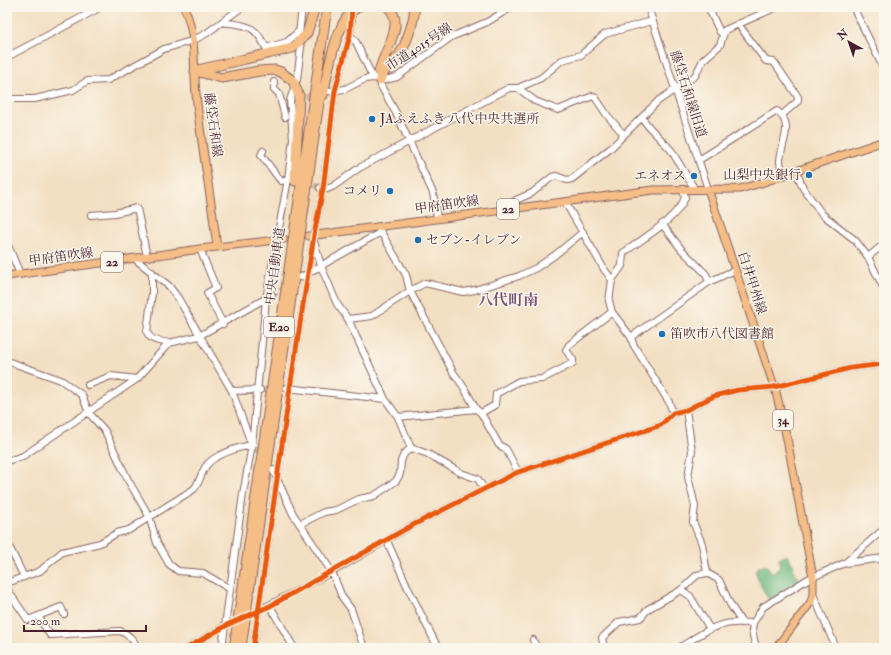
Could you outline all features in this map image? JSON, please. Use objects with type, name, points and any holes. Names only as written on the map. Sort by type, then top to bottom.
[{"type":"highway","points":[[195,70],[293,48],[307,33],[315,7]]},
{"type":"highway","name":"中央自動車道","points":[[234,648],[327,7]]},
{"type":"highway","name":"中央自動車道","points":[[240,648],[333,7]]},
{"type":"highway","points":[[307,188],[326,81],[338,37],[346,17],[358,7]]},
{"type":"highway","points":[[377,79],[396,24],[394,15],[388,7]]},
{"type":"highway","points":[[377,79],[401,51],[412,22],[414,7]]},
{"type":"highway","points":[[195,70],[222,78],[259,71],[275,70],[288,76],[297,88],[299,96],[297,126],[298,152],[290,255]]},
{"type":"main road","name":"藤垈石和線","points":[[184,7],[191,25],[194,40],[200,129],[217,247]]},
{"type":"main road","points":[[708,188],[740,188],[784,175],[884,141]]},
{"type":"main road","name":"甲府笛吹線","points":[[312,236],[379,229],[437,218],[653,190],[708,188]]},
{"type":"main road","name":"白井甲州線","points":[[708,188],[774,387],[787,439],[813,577],[813,594],[806,611],[776,648]]},
{"type":"main road","name":"甲府笛吹線","points":[[7,276],[281,239]]},
{"type":"street","points":[[7,57],[101,7]]},
{"type":"street","points":[[7,100],[35,99],[73,90],[87,81],[108,80],[164,49],[194,40],[242,7]]},
{"type":"street","points":[[222,22],[253,28],[266,48],[287,42],[299,34],[302,7]]},
{"type":"street","name":"市道4015号線","points":[[332,91],[345,89],[365,80],[397,77],[451,37],[487,22],[512,7]]},
{"type":"street","name":"藤垈石和線旧道","points":[[648,7],[708,188]]},
{"type":"street","points":[[708,7],[720,32],[723,34]]},
{"type":"street","points":[[508,209],[516,200],[532,193],[552,177],[556,176],[567,180],[572,179],[611,148],[658,101],[695,76],[703,60],[720,45],[725,30],[777,7]]},
{"type":"street","points":[[853,7],[884,69]]},
{"type":"street","points":[[253,648],[288,388],[321,188],[332,91],[350,35],[352,17]]},
{"type":"street","points":[[321,188],[327,189],[334,186],[359,168],[388,154],[509,88],[518,88],[541,78],[562,60],[581,55],[605,34],[652,21]]},
{"type":"street","points":[[738,24],[766,61],[774,62],[798,97],[798,101],[782,115]]},
{"type":"street","points":[[350,35],[356,42],[396,113],[408,142],[433,193],[437,218]]},
{"type":"street","points":[[297,80],[301,47]]},
{"type":"street","points":[[274,82],[274,89],[279,94],[292,100]]},
{"type":"street","points":[[518,88],[535,101],[558,110],[596,96],[607,114],[624,135]]},
{"type":"street","points":[[222,648],[227,625],[230,589],[243,494],[253,446],[260,390],[266,299],[281,239],[289,179],[294,139],[292,100],[294,89]]},
{"type":"street","points":[[279,94],[285,117]]},
{"type":"street","points":[[699,160],[777,111],[782,115],[787,135],[780,162],[784,175]]},
{"type":"street","points":[[642,118],[649,128],[671,150],[694,188]]},
{"type":"street","points":[[263,151],[261,155],[281,181],[289,179]]},
{"type":"street","points":[[796,171],[803,188],[822,214],[855,240],[868,257],[884,289]]},
{"type":"street","points":[[673,413],[669,402],[633,344],[631,337],[612,312],[609,301],[612,280],[622,266],[623,253],[662,224],[683,202],[685,198],[682,188]]},
{"type":"street","points":[[565,202],[612,280]]},
{"type":"street","points":[[91,215],[115,213],[136,208],[147,257]]},
{"type":"street","points":[[662,224],[682,250],[706,274],[709,282]]},
{"type":"street","points":[[301,277],[379,229],[406,275],[410,291],[452,372],[479,411],[499,445],[506,449],[518,472]]},
{"type":"street","points":[[348,319],[372,316],[425,283],[463,292],[475,290],[519,276],[555,255],[583,232]]},
{"type":"street","points":[[312,236],[321,266],[337,304],[348,319],[385,399],[398,417],[411,448],[428,454],[461,473],[478,479],[484,489]]},
{"type":"street","points":[[7,243],[20,274]]},
{"type":"street","points":[[868,257],[884,244]]},
{"type":"street","points":[[200,249],[216,288],[207,293],[223,324]]},
{"type":"street","points":[[135,259],[169,286],[178,298],[232,391],[253,446]]},
{"type":"street","points":[[631,337],[709,282],[735,270]]},
{"type":"street","points":[[152,272],[152,293],[147,332],[148,336],[153,340],[169,343],[199,336],[223,324],[272,295]]},
{"type":"street","points":[[398,417],[479,411],[495,405],[496,394],[518,381],[542,379],[573,364],[573,360],[566,350],[568,345],[612,312]]},
{"type":"street","points":[[7,461],[23,456],[54,434],[89,413],[137,379],[169,343]]},
{"type":"street","points":[[7,361],[61,380],[82,395],[89,413],[105,431],[128,480],[149,516],[157,543],[169,564],[174,569],[185,572],[203,573],[230,589]]},
{"type":"street","points":[[252,614],[258,610],[270,606],[332,572],[411,526],[518,472],[661,425],[673,413],[686,410],[714,396],[738,390],[774,387],[851,368],[884,364]]},
{"type":"street","points":[[88,385],[111,376],[137,379]]},
{"type":"street","points":[[288,388],[385,399]]},
{"type":"street","points":[[232,391],[260,390]]},
{"type":"street","points":[[686,410],[692,451],[688,477],[694,506],[693,522],[702,544],[707,573]]},
{"type":"street","points":[[7,583],[40,571],[62,552],[100,543],[116,533],[129,530],[194,489],[200,482],[205,466],[213,459],[240,447],[253,446]]},
{"type":"street","points":[[300,524],[324,512],[336,510],[353,502],[374,496],[396,481],[400,474],[401,461],[404,454],[411,448]]},
{"type":"street","points":[[273,470],[293,514],[332,572],[342,597],[351,609],[364,648]]},
{"type":"street","points":[[756,648],[753,639],[753,623],[763,607],[813,577],[845,562],[884,529]]},
{"type":"street","points":[[387,541],[438,648]]},
{"type":"street","points":[[7,542],[24,577]]},
{"type":"street","points":[[845,562],[884,558]]},
{"type":"street","points":[[604,648],[602,638],[619,622],[640,618],[648,609],[681,590],[697,575],[707,573],[719,580],[730,604],[742,623]]},
{"type":"street","points":[[7,589],[28,620],[61,607],[64,614]]},
{"type":"street","points":[[681,590],[690,596],[710,629]]},
{"type":"street","points":[[813,594],[836,648]]},
{"type":"street","points":[[270,606],[294,648]]},
{"type":"street","points":[[38,616],[50,635],[120,631],[134,641],[137,648]]},
{"type":"street","points":[[679,648],[710,629],[734,623],[753,623]]},
{"type":"street","points":[[187,648],[227,625]]},
{"type":"street","points":[[533,640],[537,648]]},
{"type":"green space","points":[[784,555],[789,557],[799,582],[771,600],[768,599],[755,570],[762,565],[767,566],[772,573],[780,568],[779,558]]},
{"type":"tunnel","points":[[297,99],[317,94]]},
{"type":"tunnel","points":[[305,183],[319,187]]},
{"type":"tunnel","points":[[272,295],[288,286]]},
{"type":"tunnel","points":[[262,390],[286,388]]},
{"type":"tunnel","points":[[255,447],[262,456]]},
{"type":"cycle path","points":[[253,648],[290,388],[314,235],[323,189],[335,91],[350,35],[352,7]]},
{"type":"cycle path","points":[[187,648],[229,624],[270,606],[411,526],[518,472],[661,425],[673,413],[686,410],[714,396],[738,390],[774,387],[851,368],[884,364]]},
{"type":"place","name":"JAふえふき 八代中央共選所","points":[[372,119]]},
{"type":"place","name":"山梨中央銀行","points":[[809,175]]},
{"type":"place","name":"エネオス","points":[[694,176]]},
{"type":"place","name":"コメリ","points":[[390,191]]},
{"type":"place","name":"セブン-イレブン","points":[[418,240]]},
{"type":"place","name":"笛吹市八代図書館","points":[[662,334]]},
{"type":"district","name":"八代町南","points":[[508,300]]}]
